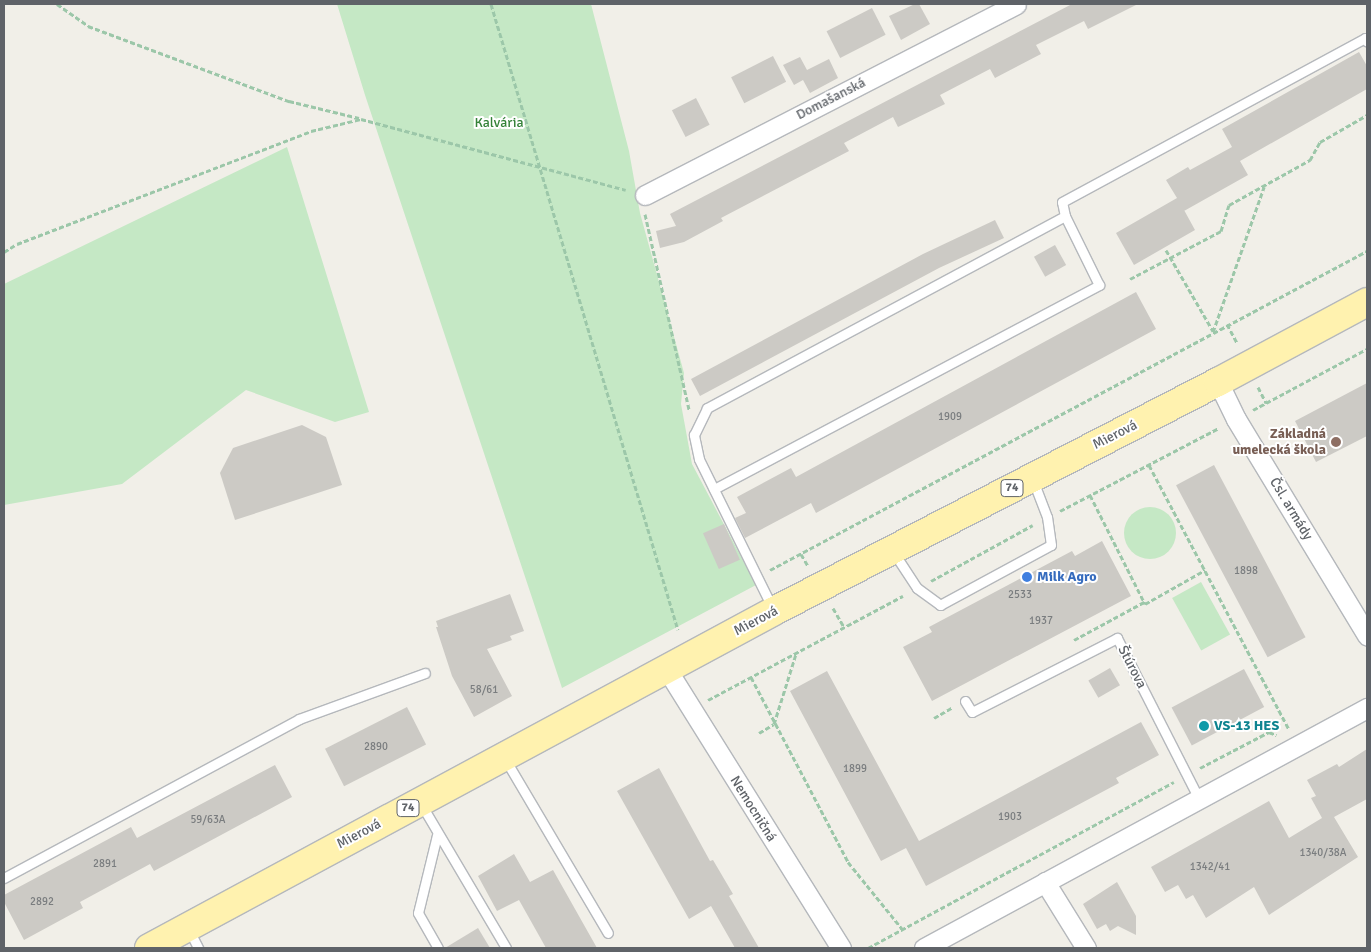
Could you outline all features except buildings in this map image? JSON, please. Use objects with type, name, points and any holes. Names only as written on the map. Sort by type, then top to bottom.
[{"type":"main road","name":"Mierová","points":[[148,948],[193,938],[420,802],[666,668],[1218,382],[1367,302]]},
{"type":"street","name":"Domašanská","points":[[645,195],[1016,4]]},
{"type":"street","name":"Čsl. armády","points":[[1218,382],[1236,419],[1367,635]]},
{"type":"street","name":"Nemocničná","points":[[666,668],[841,948]]},
{"type":"street","points":[[924,948],[1367,708]]},
{"type":"street","points":[[1045,882],[1086,948]]},
{"type":"lane","points":[[714,489],[1098,285],[1064,216],[1062,202],[1365,38],[1367,42]]},
{"type":"lane","points":[[774,611],[699,458],[694,435],[707,408],[1064,216]]},
{"type":"lane","points":[[892,551],[918,588],[940,605],[1051,545],[1047,517],[1032,477]]},
{"type":"lane","name":"Štúrova","points":[[965,700],[972,712],[1117,638],[1199,799]]},
{"type":"lane","points":[[4,878],[299,719],[425,673]]},
{"type":"lane","points":[[504,757],[608,933]]},
{"type":"lane","points":[[420,802],[506,948]]},
{"type":"lane","points":[[438,835],[418,913],[438,948]]},
{"type":"path","points":[[57,4],[88,26],[289,101],[645,195],[644,211],[694,435]]},
{"type":"path","points":[[491,4],[678,630]]},
{"type":"path","points":[[1130,280],[1221,231],[1229,205],[1310,160],[1320,142],[1367,115]]},
{"type":"path","points":[[4,252],[17,244],[311,132],[361,119]]},
{"type":"path","points":[[1213,332],[1264,186]]},
{"type":"path","points":[[1166,250],[1213,332]]},
{"type":"path","points":[[758,577],[1367,250]]},
{"type":"path","points":[[1227,324],[1237,343]]},
{"type":"path","points":[[1251,412],[1367,349]]},
{"type":"path","points":[[1257,384],[1266,403]]},
{"type":"path","points":[[702,704],[1047,517],[1223,426]]},
{"type":"path","points":[[1149,465],[1290,731],[1285,734]]},
{"type":"path","points":[[1090,496],[1145,604],[1205,570]]},
{"type":"path","points":[[801,554],[811,571]]},
{"type":"path","points":[[831,606],[844,627]]},
{"type":"path","points":[[759,733],[774,724],[796,653]]},
{"type":"path","points":[[751,677],[848,862],[903,930]]},
{"type":"path","points":[[733,687],[736,692]]},
{"type":"path","points":[[868,948],[1269,732],[1280,736]]},
{"type":"green space","name":"Kalvária","points":[[337,4],[591,4],[629,151],[640,213],[684,373],[681,404],[692,464],[756,585],[562,688],[365,95]]},
{"type":"green space","points":[[287,147],[369,412],[335,422],[246,390],[122,484],[4,505],[4,284]]},
{"type":"green space","points":[[1150,507],[1160,509],[1168,515],[1174,523],[1176,533],[1174,543],[1168,551],[1160,557],[1150,559],[1140,557],[1132,551],[1126,543],[1124,533],[1126,523],[1132,515],[1140,509]]},
{"type":"green space","points":[[1201,582],[1230,634],[1201,650],[1172,598]]},
{"type":"place","name":"Základná umelecká škola","points":[[1336,442]]},
{"type":"place","name":"Milk Agro","points":[[1027,577]]},
{"type":"place","name":"VS-13 HES","points":[[1204,726]]}]
